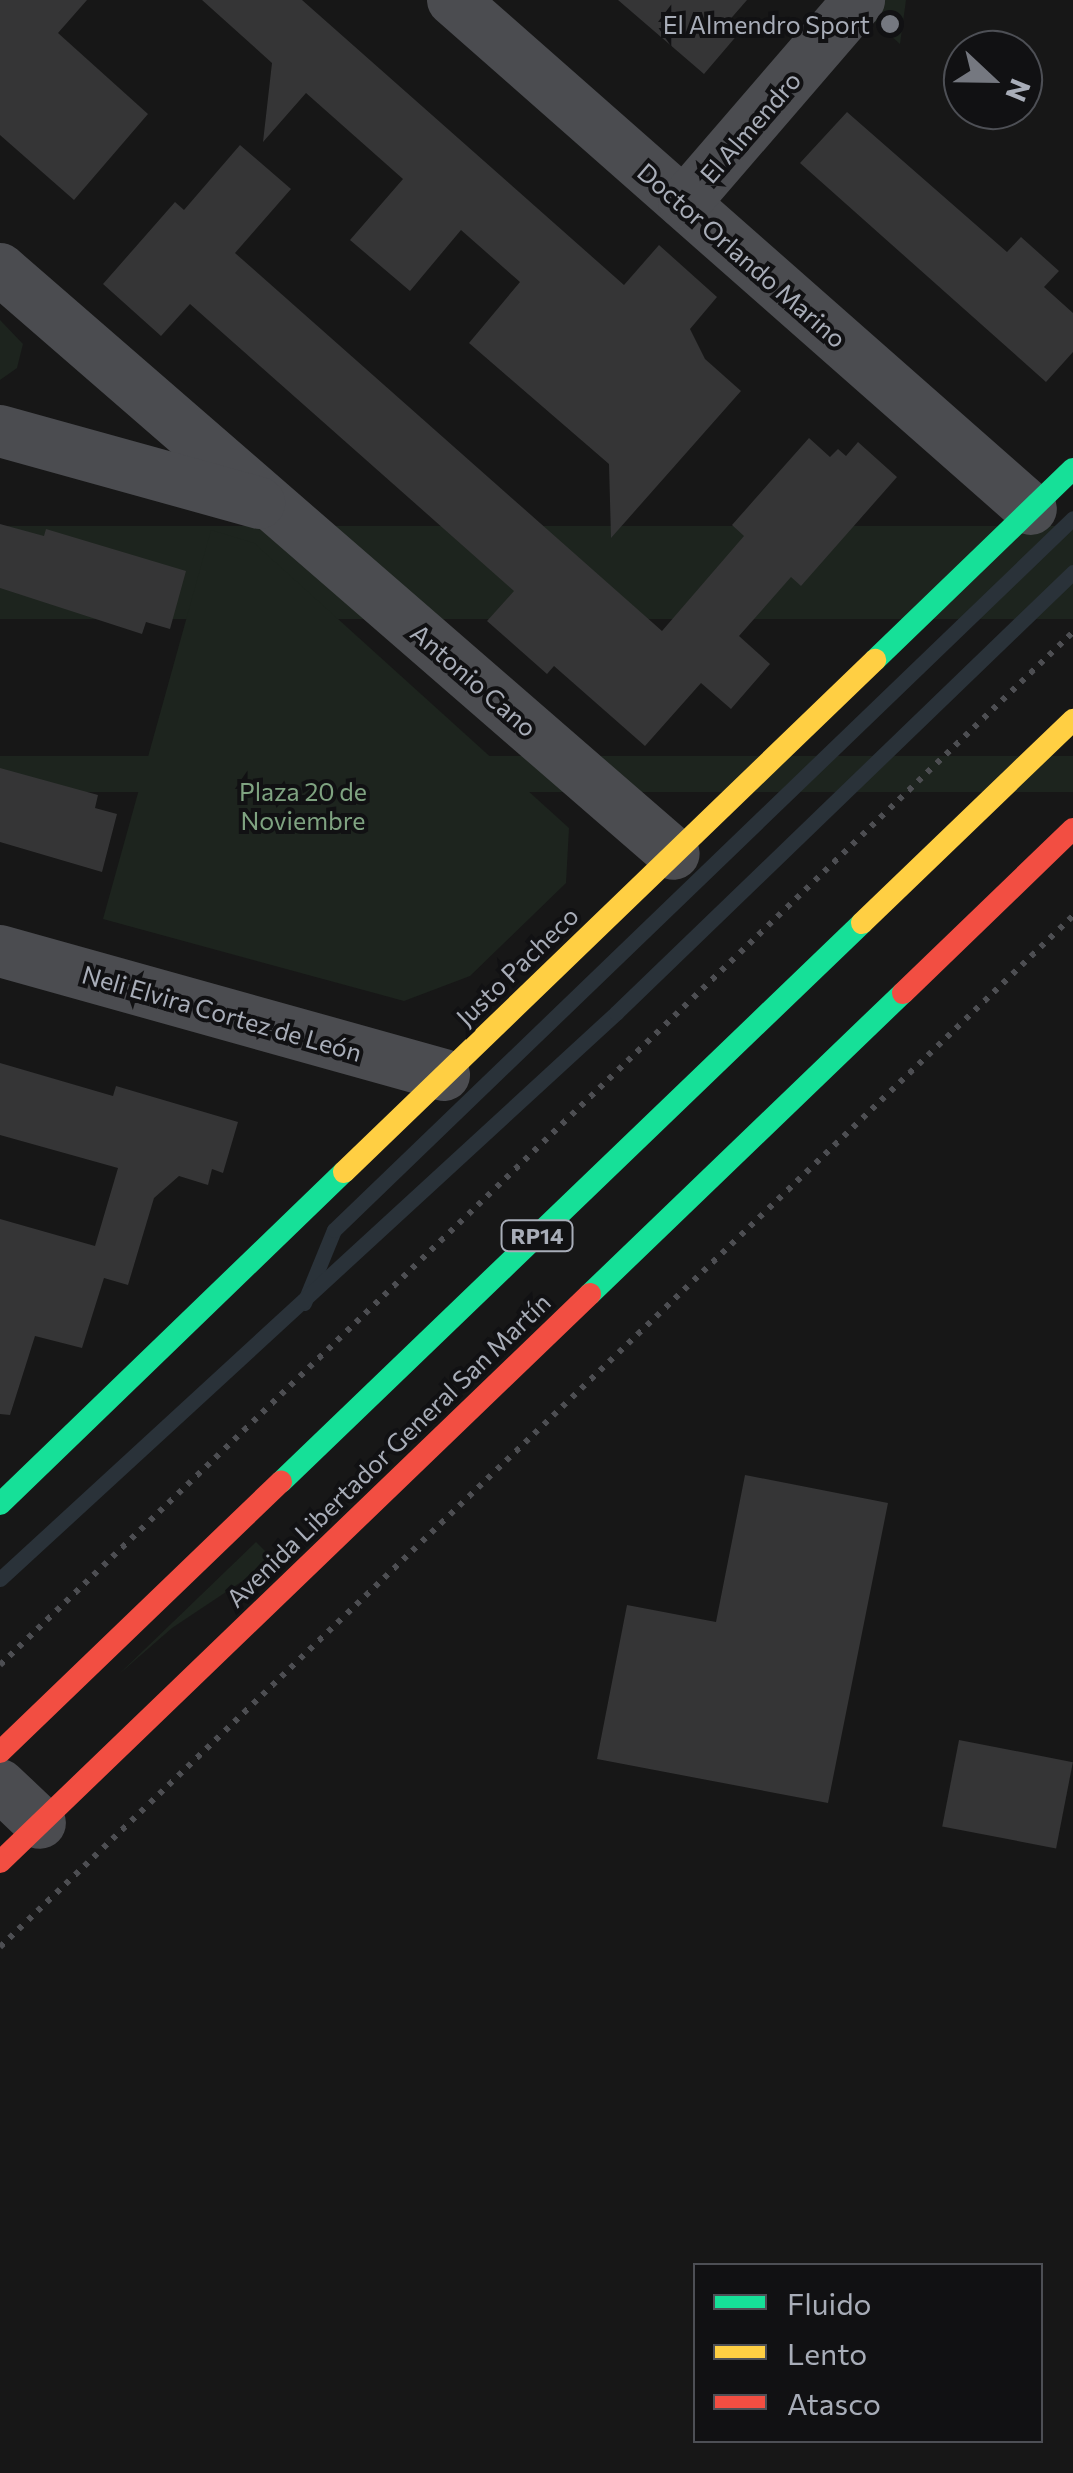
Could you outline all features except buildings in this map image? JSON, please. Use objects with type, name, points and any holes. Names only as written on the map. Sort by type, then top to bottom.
[{"type":"main road","name":"Justo Pacheco","points":[[0,1504],[1073,468]]},
{"type":"main road","name":"Avenida Libertador General San Martín","points":[[0,1752],[1073,720]]},
{"type":"main road","name":"Avenida Libertador General San Martín","points":[[0,1862],[1073,829]]},
{"type":"street","name":"Doctor Orlando Marino","points":[[453,0],[1031,509]]},
{"type":"street","name":"El Almendro","points":[[684,203],[857,3]]},
{"type":"street","name":"Antonio Cano","points":[[0,269],[674,854]]},
{"type":"street","name":"Antonio Cano","points":[[0,431],[274,507]]},
{"type":"street","name":"Neli Elvira Cortez de León","points":[[0,951],[444,1075]]},
{"type":"street","points":[[0,1785],[40,1823]]},
{"type":"path","points":[[0,1664],[1073,632]]},
{"type":"path","points":[[0,1947],[1073,916]]},
{"type":"green space","name":"El Almendro Sport","points":[[850,0],[906,0],[900,44],[871,18]]},
{"type":"green space","points":[[0,320],[23,344],[17,368],[0,380]]},
{"type":"green space","points":[[0,526],[1073,526],[1073,619],[0,619]]},
{"type":"green space","name":"Plaza 20 de Noviembre","points":[[211,530],[254,543],[569,828],[566,883],[470,976],[404,1001],[103,919]]},
{"type":"green space","points":[[0,756],[1073,756],[1073,792],[0,792]]},
{"type":"green space","points":[[256,1542],[274,1560],[172,1628],[118,1675]]},
{"type":"waterway","points":[[304,1303],[334,1230],[1073,518]]},
{"type":"waterway","points":[[0,1579],[616,1013],[1073,572]]},
{"type":"traffic: fast","points":[[875,660],[1073,469]]},
{"type":"traffic: fast","points":[[281,1482],[862,923]]},
{"type":"traffic: fast","points":[[590,1294],[903,993]]},
{"type":"traffic: fast","points":[[0,1504],[344,1172]]},
{"type":"traffic: slow","points":[[344,1172],[875,660]]},
{"type":"traffic: slow","points":[[862,923],[1073,720]]},
{"type":"traffic: jam","points":[[903,993],[1073,829]]},
{"type":"traffic: jam","points":[[0,1862],[590,1294]]},
{"type":"traffic: jam","points":[[0,1752],[281,1482]]},
{"type":"place","name":"El Almendro Sport","points":[[890,24]]}]
